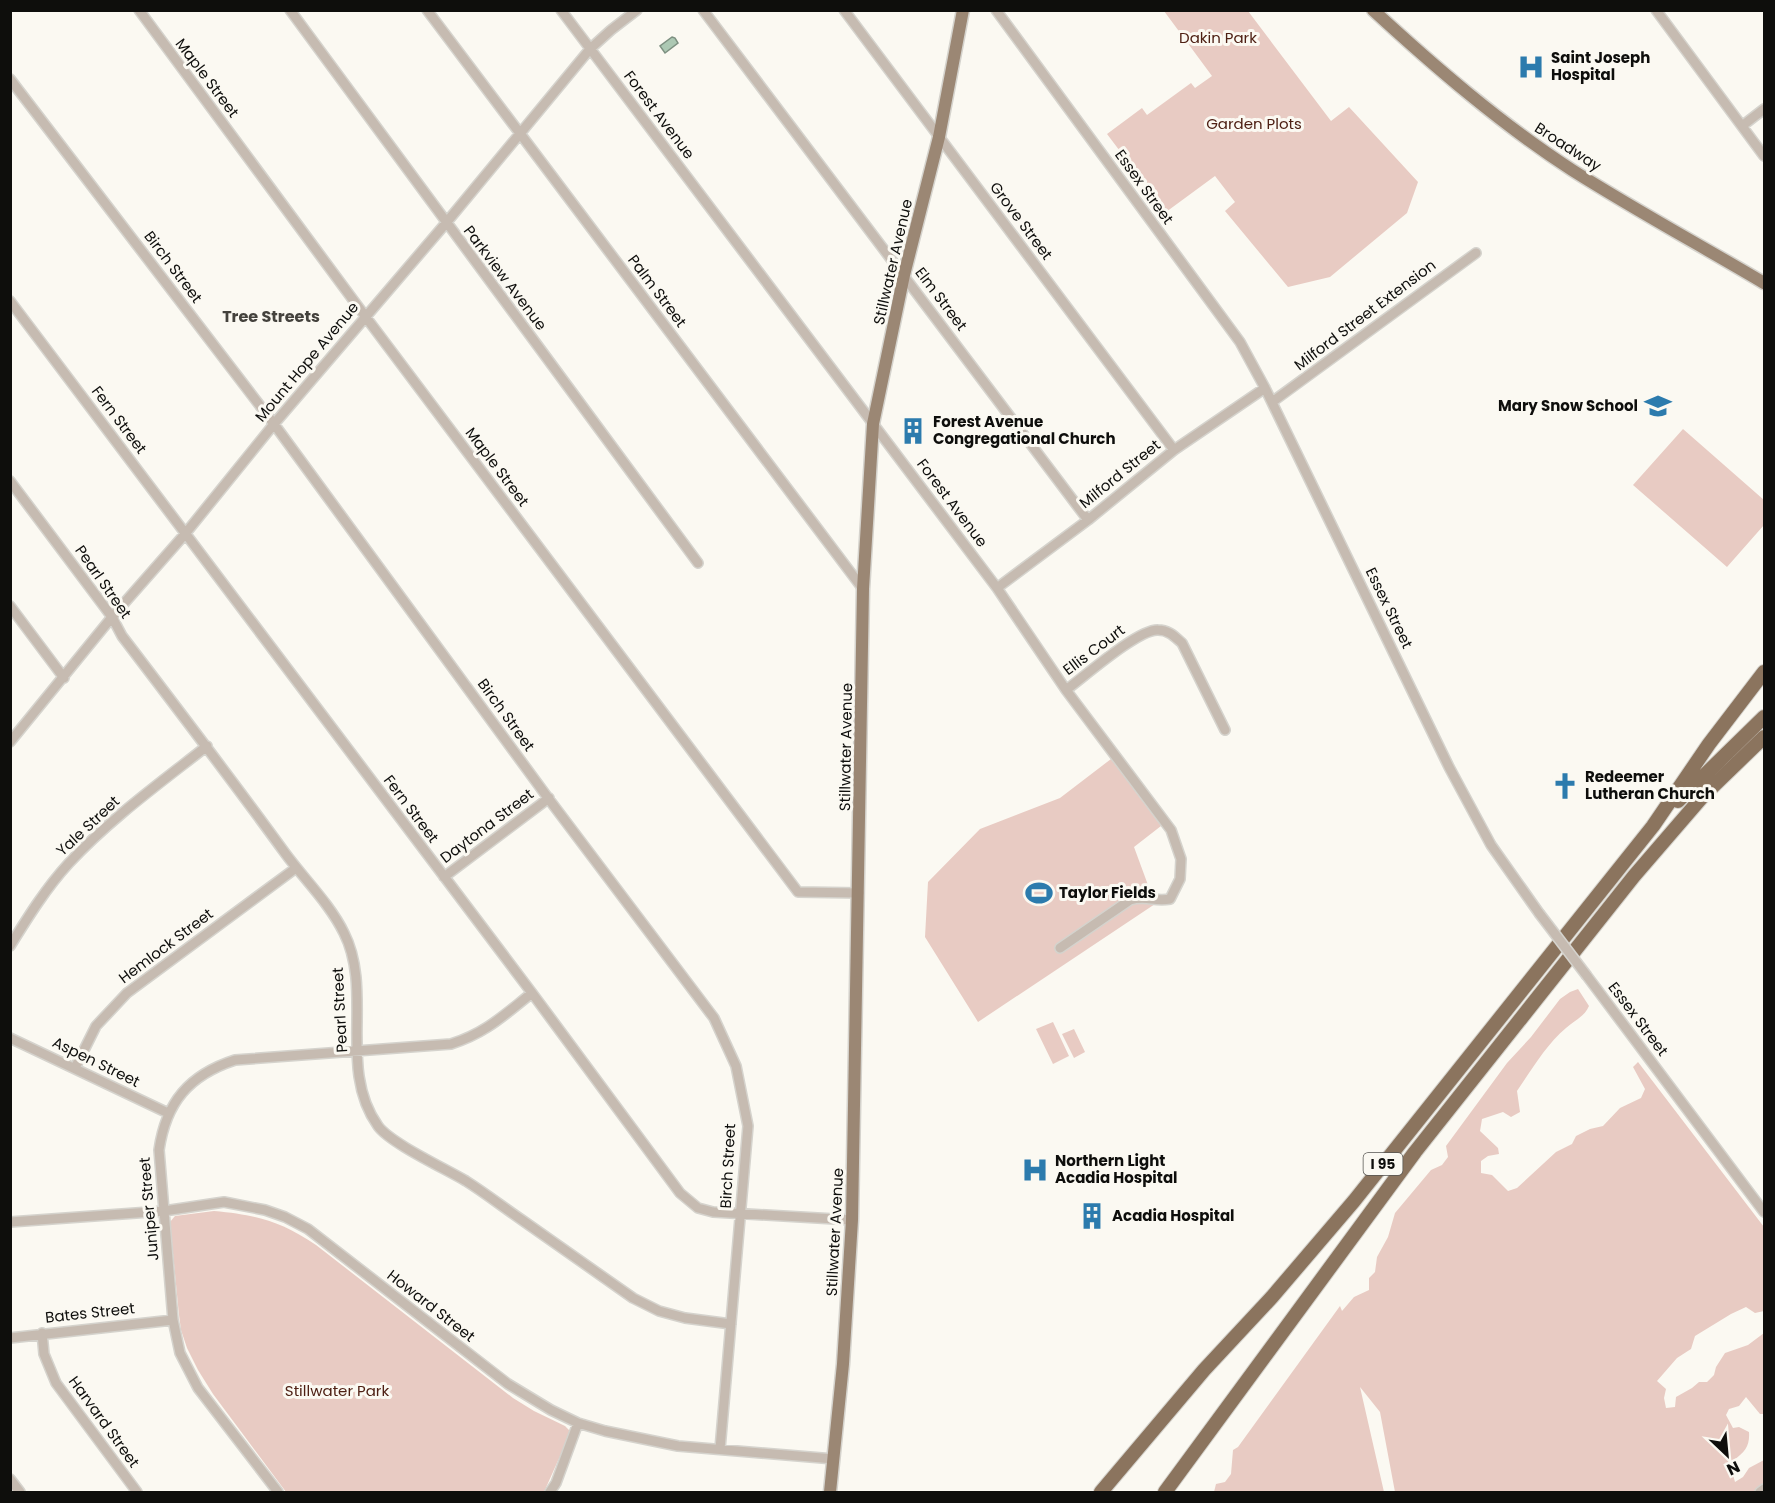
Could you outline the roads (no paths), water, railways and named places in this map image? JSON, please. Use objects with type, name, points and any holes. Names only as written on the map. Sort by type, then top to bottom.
[{"type":"highway","points":[[1653,826],[1709,744],[1764,672]]},
{"type":"highway","name":"I 95","points":[[1101,1492],[1204,1370],[1272,1297],[1354,1201],[1653,826],[1702,775],[1764,717]]},
{"type":"highway","name":"I 95","points":[[1165,1492],[1416,1152],[1622,891],[1677,824],[1764,737]]},
{"type":"main road","name":"Stillwater Avenue","points":[[830,1492],[843,1364],[852,1220],[863,589],[873,424],[904,275],[939,137],[963,10]]},
{"type":"main road","name":"Broadway","points":[[1373,10],[1461,87],[1572,170],[1764,283]]},
{"type":"street","name":"Maple Street","points":[[139,10],[365,316],[798,892],[859,893]]},
{"type":"street","name":"Parkview Avenue","points":[[290,10],[698,563]]},
{"type":"street","name":"Palm Street","points":[[427,10],[863,589]]},
{"type":"street","name":"Forest Avenue","points":[[561,10],[997,588],[1066,690],[1171,830],[1181,859],[1180,879],[1170,898],[1159,901],[1142,896],[1130,900],[1060,948]]},
{"type":"street","name":"Mount Hope Avenue","points":[[10,742],[112,617],[185,534],[273,424],[446,223],[590,49],[637,10]]},
{"type":"street","name":"Elm Street","points":[[703,10],[1088,520]]},
{"type":"street","name":"Grove Street","points":[[844,10],[1174,450]]},
{"type":"street","name":"Essex Street","points":[[996,10],[1240,342],[1272,402],[1449,767],[1491,845],[1539,913],[1764,1212]]},
{"type":"street","points":[[1656,10],[1764,156]]},
{"type":"street","name":"Birch Street","points":[[10,79],[273,424],[714,1018],[736,1066],[748,1125],[720,1449]]},
{"type":"street","points":[[1742,126],[1764,109]]},
{"type":"street","name":"Milford Street Extension","points":[[1272,402],[1476,253]]},
{"type":"street","name":"Fern Street","points":[[10,301],[680,1193],[698,1208],[713,1212],[852,1220]]},
{"type":"street","name":"Milford Street","points":[[997,588],[1088,520],[1174,450],[1265,388]]},
{"type":"street","name":"Pearl Street","points":[[10,480],[112,617],[122,636],[207,746],[345,934],[352,956],[356,990],[356,1052],[360,1086],[368,1110],[380,1129],[403,1145],[468,1182],[633,1298],[658,1311],[685,1318],[731,1324]]},
{"type":"street","points":[[10,606],[64,678]]},
{"type":"street","name":"Ellis Court","points":[[1066,690],[1141,634],[1158,630],[1171,633],[1182,643],[1225,730]]},
{"type":"street","name":"Yale Street","points":[[10,946],[31,913],[69,863],[111,822],[207,746]]},
{"type":"street","name":"Daytona Street","points":[[444,877],[549,798]]},
{"type":"street","name":"Hemlock Street","points":[[75,1068],[96,1026],[127,993],[296,868]]},
{"type":"street","name":"Juniper Street","points":[[278,1492],[198,1388],[180,1353],[173,1320],[159,1150],[161,1133],[168,1113],[178,1097],[193,1081],[204,1072],[219,1065],[235,1060],[451,1044],[488,1029],[532,993]]},
{"type":"street","name":"Aspen Street","points":[[10,1038],[168,1113]]},
{"type":"street","name":"Howard Street","points":[[10,1222],[224,1203],[247,1205],[285,1216],[308,1229],[508,1384],[543,1406],[578,1423],[678,1446],[834,1459]]},
{"type":"street","name":"Bates Street","points":[[10,1338],[173,1320]]},
{"type":"street","name":"Harvard Street","points":[[42,1333],[44,1354],[56,1383],[137,1492]]},
{"type":"street","points":[[550,1492],[556,1483],[578,1423]]},
{"type":"street","points":[[10,1479],[20,1492]]},
{"type":"street","points":[[1760,1492],[1764,1489]]},
{"type":"place","name":"Saint Joseph Hospital","points":[[1531,67]]},
{"type":"place","name":"Mary Snow School","points":[[1658,406]]},
{"type":"place","name":"Forest Avenue Congregational Church","points":[[913,431]]},
{"type":"place","name":"Redeemer Lutheran Church","points":[[1565,786]]},
{"type":"place","name":"Taylor Fields","points":[[1039,893]]},
{"type":"place","name":"Northern Light Acadia Hospital","points":[[1035,1170]]},
{"type":"place","name":"Acadia Hospital","points":[[1092,1216]]},
{"type":"district","name":"Tree Streets","points":[[271,316]]},
{"type":"park label","name":"Dakin Park","points":[[1218,38]]},
{"type":"park label","name":"Garden Plots","points":[[1254,124]]},
{"type":"park label","name":"Stillwater Park","points":[[337,1391]]}]
